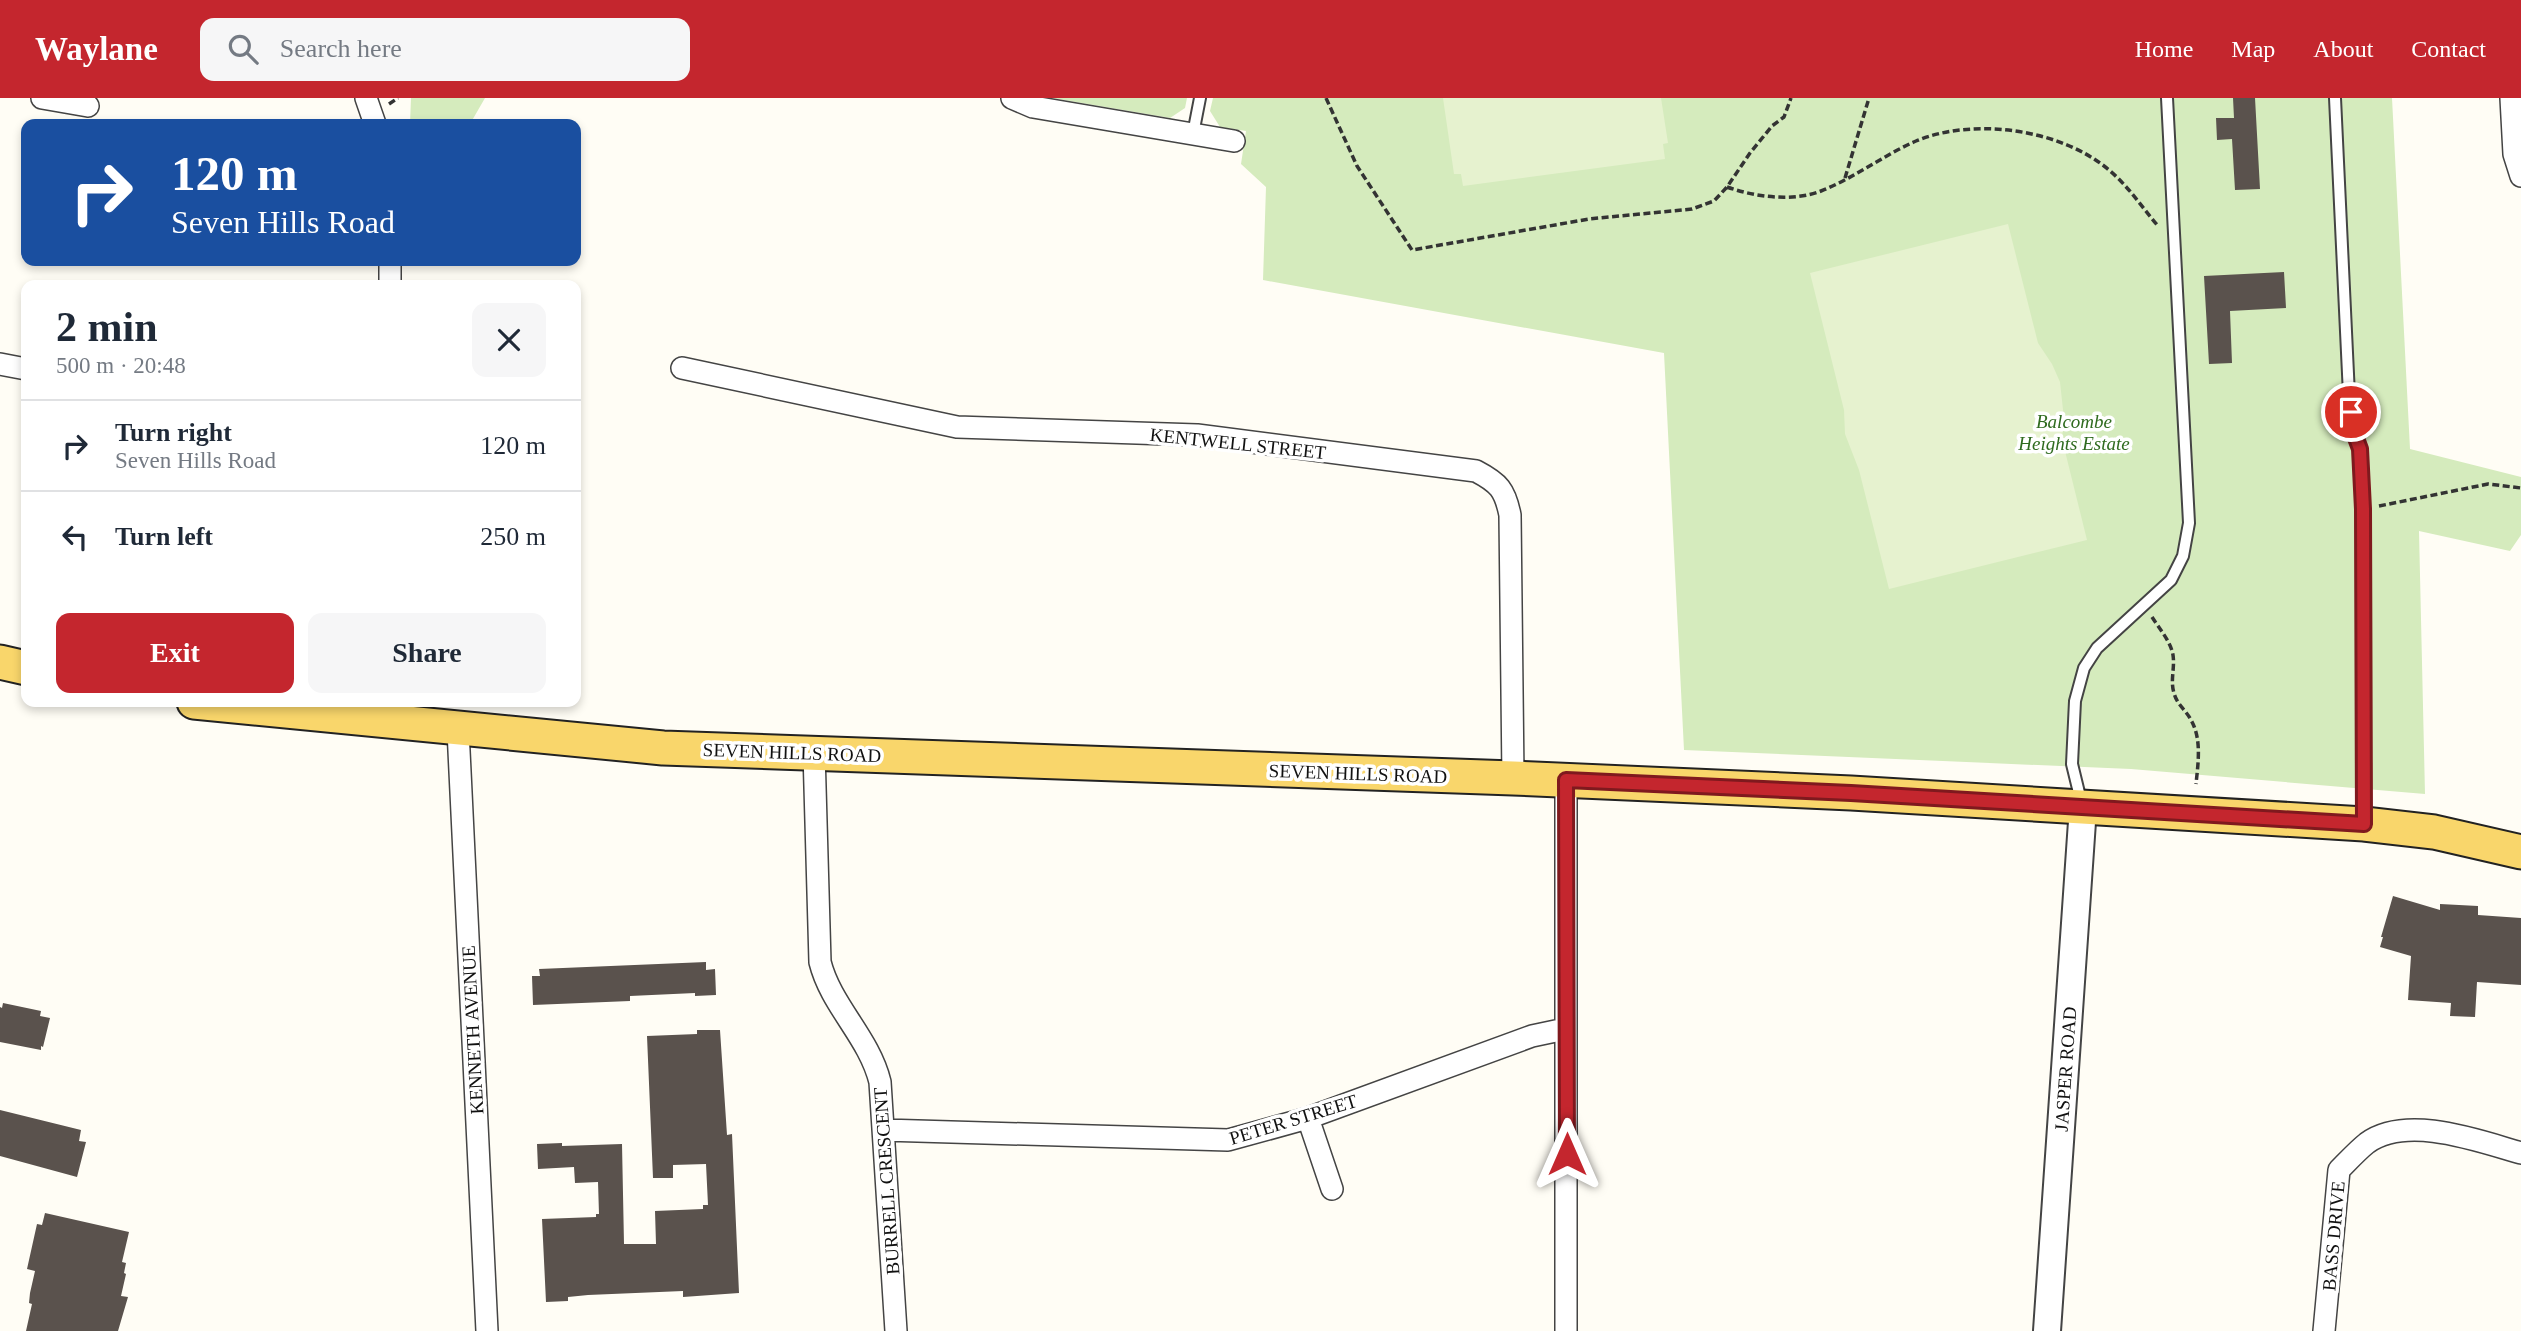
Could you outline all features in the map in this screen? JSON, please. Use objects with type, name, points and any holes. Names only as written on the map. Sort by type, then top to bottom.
[{"type":"main road","points":[[0,662],[21,667]]},
{"type":"main road","name":"SEVEN HILLS ROAD","points":[[241,707],[663,748],[1566,780],[1851,793],[2364,824],[2434,832],[2521,852]]},
{"type":"street","points":[[42,98],[88,106]]},
{"type":"street","points":[[1012,98],[1033,107],[1234,141]]},
{"type":"street","points":[[2511,98],[2514,154],[2521,176]]},
{"type":"street","points":[[0,364],[21,368]]},
{"type":"street","name":"KENTWELL STREET","points":[[682,368],[957,427],[1197,435],[1476,471],[1492,480],[1506,494],[1510,516],[1513,778]]},
{"type":"street","name":"KENNETH AVENUE","points":[[458,730],[486,1331]]},
{"type":"street","name":"BURRELL CRESCENT","points":[[814,752],[820,962],[827,982],[868,1049],[877,1070],[884,1130],[896,1331]]},
{"type":"street","points":[[1566,780],[1566,1331]]},
{"type":"street","name":"JASPER ROAD","points":[[2047,1331],[2083,807]]},
{"type":"street","name":"PETER STREET","points":[[884,1130],[1215,1141],[1241,1138],[1308,1118],[1532,1036],[1565,1029]]},
{"type":"street","points":[[1308,1118],[1332,1189]]},
{"type":"street","name":"BASS DRIVE","points":[[2324,1331],[2339,1170],[2369,1142],[2397,1131],[2444,1132],[2521,1153]]},
{"type":"lane","points":[[1193,134],[1200,98]]},
{"type":"lane","points":[[2083,807],[2072,764],[2078,687],[2089,658],[2171,580],[2183,556],[2189,523],[2166,98]]},
{"type":"lane","points":[[2336,98],[2349,395],[2353,430],[2360,449],[2363,509],[2364,824]]},
{"type":"path","points":[[1326,98],[1357,166],[1412,250],[1589,219],[1692,209],[1713,201],[1727,187],[1772,126],[1784,117],[1791,98]]},
{"type":"path","points":[[1845,178],[1870,98]]},
{"type":"path","points":[[1727,187],[1763,196],[1795,196],[1820,191],[1918,141],[1957,131],[2025,131],[2052,140],[2108,169],[2174,245]]},
{"type":"path","points":[[2363,509],[2488,484],[2521,488]]},
{"type":"path","points":[[2145,605],[2172,651],[2172,690],[2195,731],[2198,748],[2196,784]]},
{"type":"green space","points":[[411,98],[485,98],[473,119],[410,119]]},
{"type":"green space","points":[[1052,98],[1187,98],[1185,108],[1170,118]]},
{"type":"green space","name":"Balcombe Heights Estate","points":[[1213,98],[2392,98],[2410,449],[2521,477],[2521,535],[2510,551],[2419,531],[2425,794],[2131,769],[1684,750],[1664,353],[1263,280],[1266,187],[1241,164],[1246,131],[1220,127],[1210,111]]},
{"type":"green space","points":[[1443,98],[1661,98],[1668,143],[1663,144],[1665,159],[1463,186],[1461,174],[1454,174]]},
{"type":"green space","points":[[2008,224],[2038,343],[2060,382],[2064,419],[2062,439],[2087,540],[1889,589],[1859,470],[1845,434],[1844,410],[1810,273]]},
{"type":"building","points":[[2233,98],[2255,98],[2260,189],[2235,190],[2232,139],[2217,140],[2216,118],[2234,118]]},
{"type":"building","points":[[2284,272],[2286,308],[2230,311],[2232,363],[2209,364],[2204,276]]},
{"type":"building","points":[[2393,896],[2440,910],[2440,904],[2478,906],[2478,915],[2521,918],[2521,985],[2477,982],[2475,1017],[2450,1016],[2451,1003],[2408,1000],[2411,956],[2380,947]]},
{"type":"building","points":[[706,962],[706,970],[715,969],[716,995],[695,996],[695,993],[630,996],[630,1001],[533,1005],[532,976],[540,976],[539,969]]},
{"type":"building","points":[[3,1003],[41,1011],[40,1016],[50,1018],[41,1050],[0,1042],[0,1007],[2,1008]]},
{"type":"building","points":[[697,1030],[720,1030],[727,1135],[732,1134],[739,1293],[683,1297],[683,1291],[588,1295],[568,1297],[568,1301],[546,1302],[542,1219],[596,1217],[596,1214],[599,1214],[598,1182],[575,1183],[574,1167],[538,1169],[537,1144],[622,1144],[624,1244],[656,1244],[655,1211],[703,1209],[703,1205],[708,1205],[706,1164],[673,1165],[673,1178],[653,1178],[647,1036],[697,1034]]},
{"type":"building","points":[[0,1110],[81,1130],[79,1141],[86,1142],[77,1177],[0,1156]]},
{"type":"building","points":[[45,1213],[129,1232],[122,1262],[126,1263],[126,1274],[121,1296],[128,1297],[118,1331],[26,1331],[35,1271],[27,1269],[37,1224],[42,1225]]},
{"type":"route","points":[[1567,1154],[1566,780],[1851,793],[2364,824],[2363,509],[2360,449],[2353,430],[2351,412]]}]
